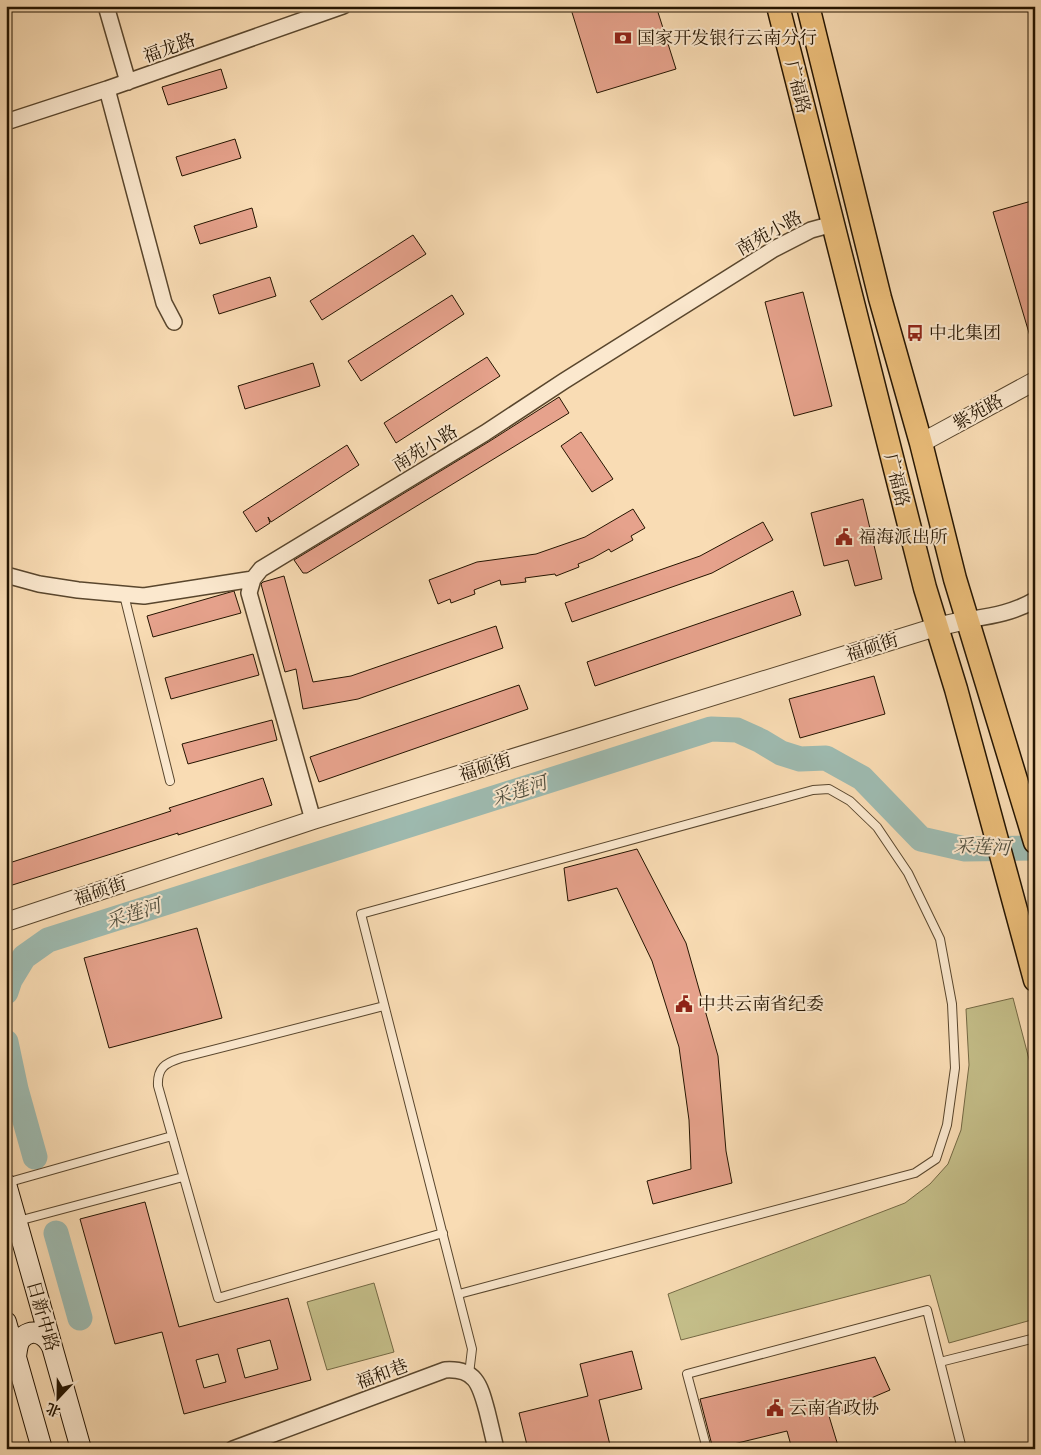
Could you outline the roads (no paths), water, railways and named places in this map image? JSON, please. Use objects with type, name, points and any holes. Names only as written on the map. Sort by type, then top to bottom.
[{"type":"main road","name":"广福路","points":[[778,6],[925,588],[956,689],[992,828],[1035,980]]},
{"type":"main road","name":"广福路","points":[[808,6],[880,298],[921,443],[967,620],[1033,834]]},
{"type":"main road","name":"日新中路","points":[[6,1184],[81,1449]]},
{"type":"main road","name":"日新中路","points":[[6,1322],[42,1449]]},
{"type":"main road","points":[[16,1356],[21,1340],[30,1334],[45,1336],[53,1349]]},
{"type":"street","points":[[106,6],[128,82]]},
{"type":"street","name":"福龙路","points":[[6,122],[107,90],[343,6]]},
{"type":"street","points":[[107,90],[164,303],[174,322]]},
{"type":"street","name":"南苑小路","points":[[253,579],[261,569],[485,433],[774,249],[811,230],[832,224]]},
{"type":"street","name":"紫苑路","points":[[921,443],[1035,381]]},
{"type":"street","points":[[6,575],[48,585],[144,596],[253,579],[249,593],[313,820]]},
{"type":"street","points":[[967,620],[1001,615],[1022,608],[1035,600]]},
{"type":"street","name":"福硕街","points":[[6,922],[313,820],[936,627],[967,620]]},
{"type":"street","name":"福和巷","points":[[233,1449],[445,1370],[461,1371],[469,1374]]},
{"type":"street","points":[[469,1374],[481,1387],[496,1449]]},
{"type":"lane","points":[[124,595],[170,781]]},
{"type":"lane","points":[[459,1294],[915,1173],[936,1159],[947,1125],[955,1068],[952,1004],[940,939],[908,873],[877,827],[850,801],[830,789],[813,790],[360,914],[459,1294],[472,1349],[469,1374]]},
{"type":"lane","points":[[384,1006],[181,1058],[167,1063],[161,1070],[158,1086],[218,1298],[443,1233]]},
{"type":"lane","points":[[6,1184],[172,1136]]},
{"type":"lane","points":[[16,1222],[183,1177]]},
{"type":"lane","points":[[707,1449],[687,1374],[927,1310],[962,1449]]},
{"type":"lane","points":[[940,1362],[1035,1338]]},
{"type":"waterway","name":"采莲河","points":[[6,992],[10,980],[24,957],[48,940],[711,729],[737,730],[781,753],[800,759],[826,758],[862,778],[921,839],[965,849],[1035,848]]},
{"type":"waterway","name":"采莲河","points":[[6,1042],[16,1089],[35,1157]]},
{"type":"waterway","name":"采莲河","points":[[56,1233],[80,1318]]},
{"type":"place","name":"国家开发银行云南分行","points":[[623,38]]},
{"type":"place","name":"中北集团","points":[[915,333]]},
{"type":"place","name":"福海派出所","points":[[844,537]]},
{"type":"place","name":"中共云南省纪委","points":[[684,1004]]},
{"type":"place","name":"云南省政协","points":[[775,1408]]}]
